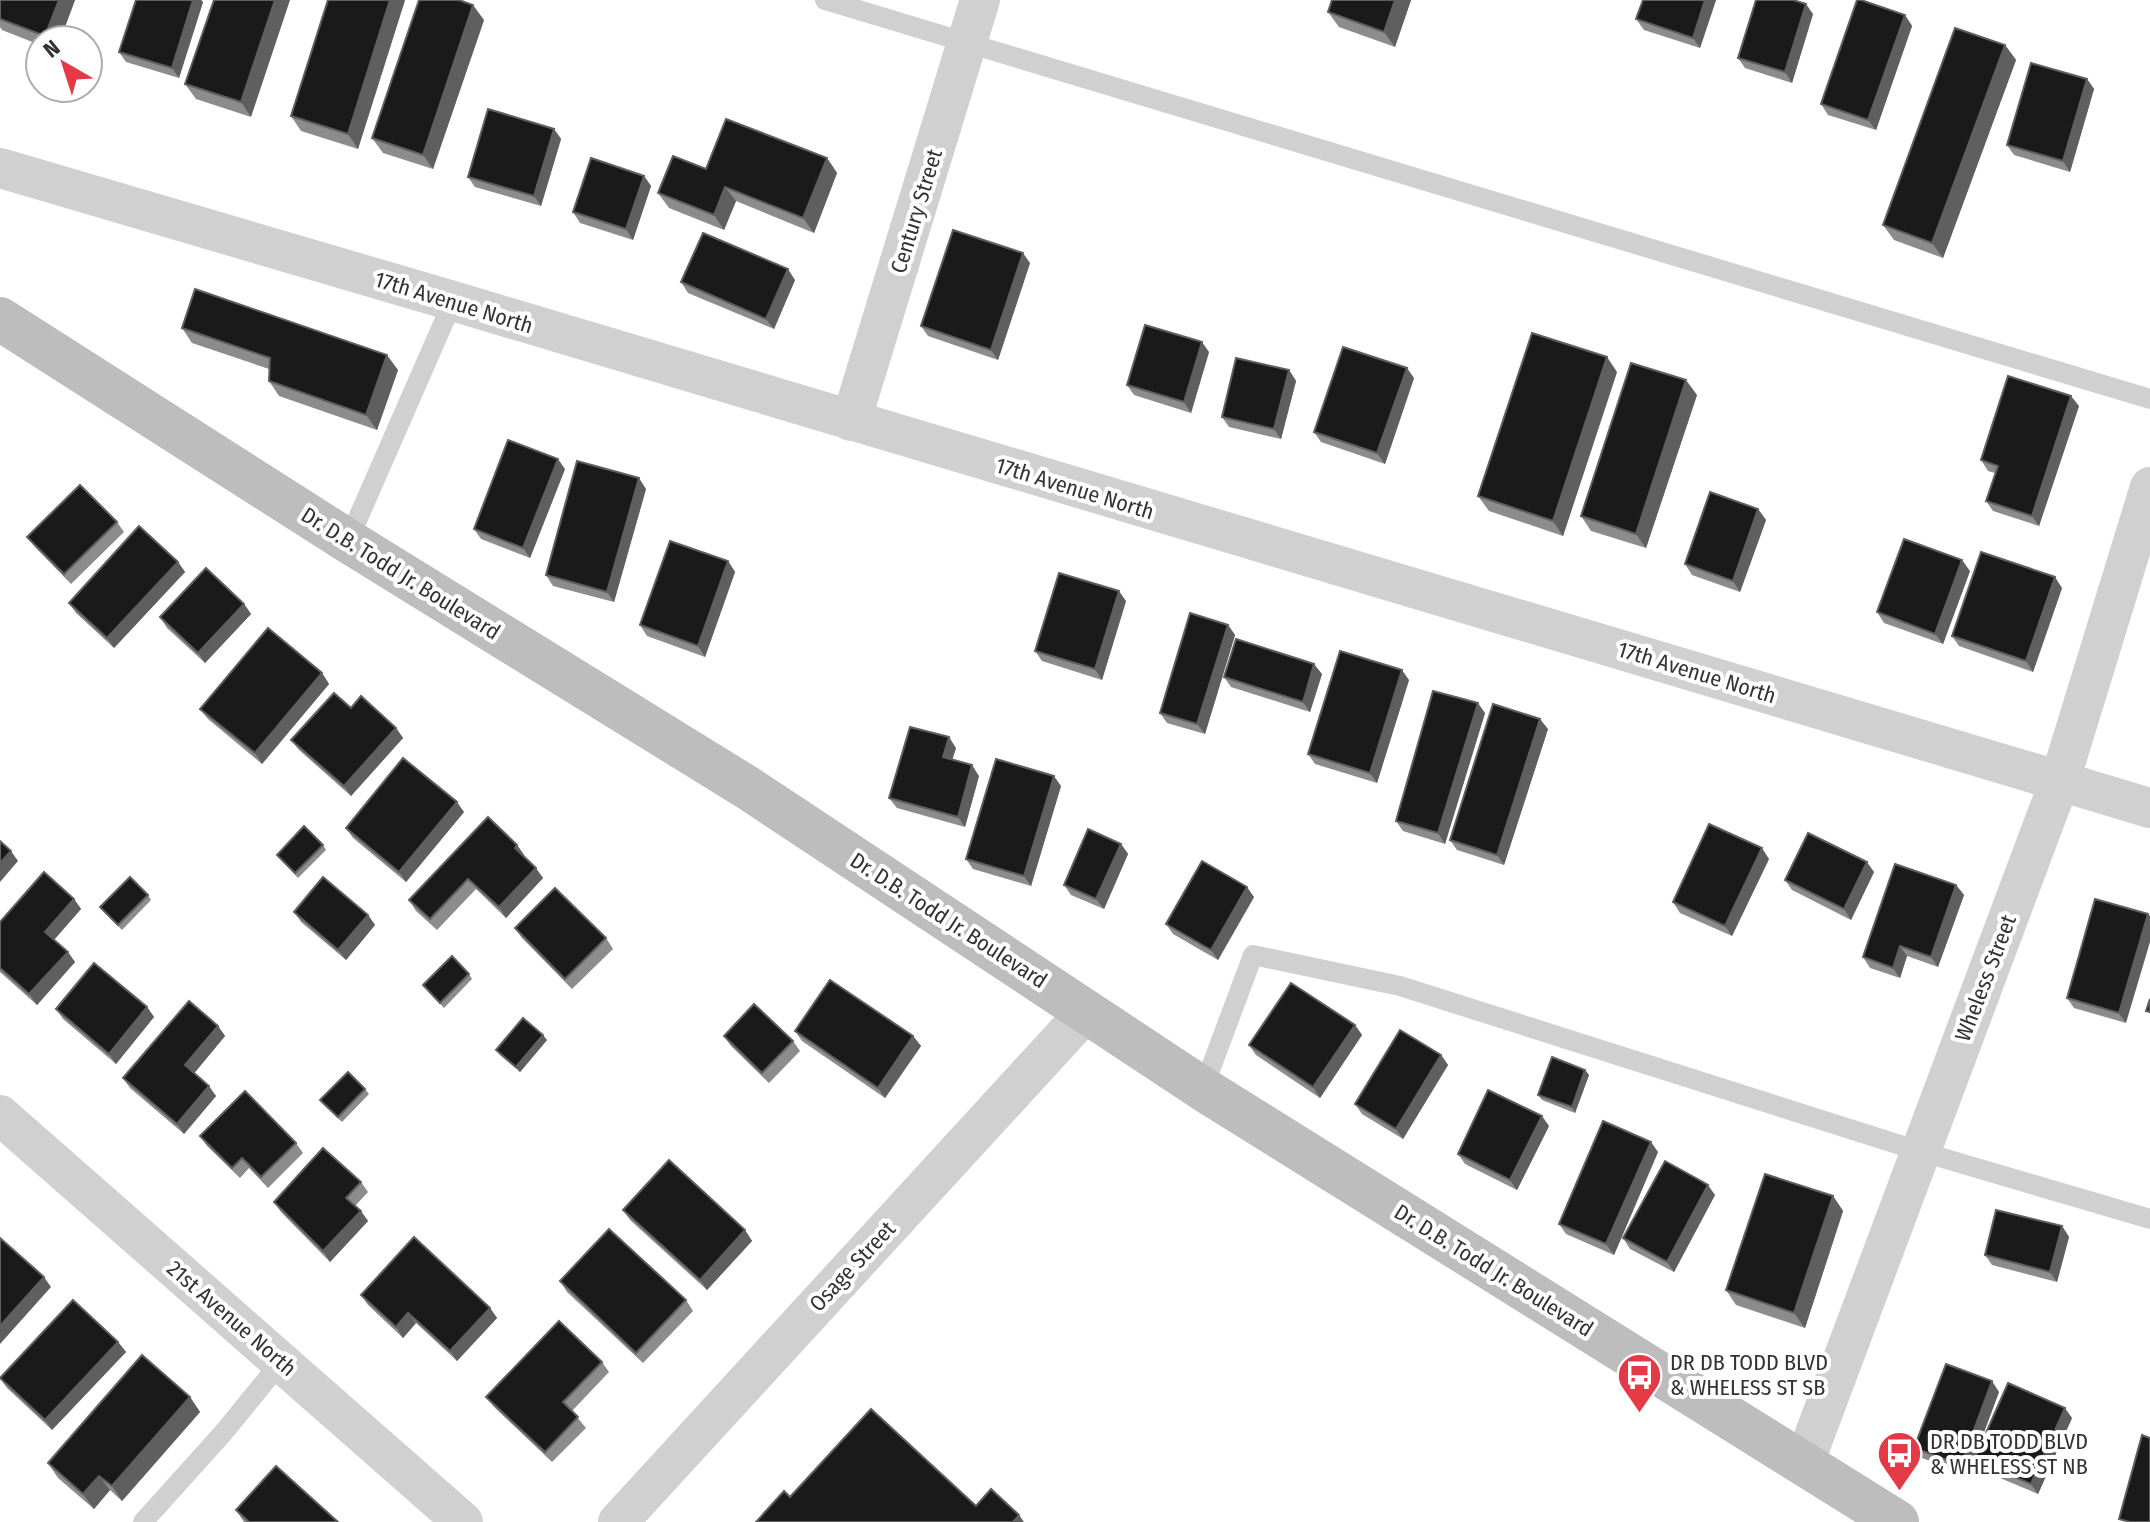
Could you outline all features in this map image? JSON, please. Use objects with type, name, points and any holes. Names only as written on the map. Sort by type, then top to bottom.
[{"type":"main road","name":"Dr. D.B. Todd Jr. Boulevard","points":[[0,319],[348,541],[748,788],[1203,1089],[1897,1522]]},
{"type":"street","name":"Century Street","points":[[851,421],[980,0]]},
{"type":"street","name":"17th Avenue North","points":[[0,168],[2150,808]]},
{"type":"street","name":"Wheless Street","points":[[1804,1463],[2060,780],[2150,487]]},
{"type":"street","name":"Osage Street","points":[[618,1522],[1087,1011]]},
{"type":"street","name":"21st Avenue North","points":[[0,1115],[463,1522]]},
{"type":"lane","points":[[825,0],[2150,399]]},
{"type":"lane","points":[[348,541],[453,301]]},
{"type":"lane","points":[[1203,1089],[1253,955],[1400,986],[1919,1151],[2150,1219]]},
{"type":"lane","points":[[143,1522],[224,1432],[281,1362]]},
{"type":"building","points":[[0,0],[59,0],[50,24],[24,24],[24,28],[0,19]]},
{"type":"building","points":[[136,0],[193,0],[172,68],[119,52]]},
{"type":"building","points":[[214,0],[275,0],[241,102],[185,84]]},
{"type":"building","points":[[328,0],[390,0],[348,134],[291,116]]},
{"type":"building","points":[[419,0],[459,0],[473,5],[423,155],[372,138]]},
{"type":"building","points":[[1332,0],[1395,0],[1384,32],[1328,12]]},
{"type":"building","points":[[1643,0],[1705,0],[1693,38],[1636,19]]},
{"type":"building","points":[[1756,0],[1793,0],[1806,4],[1785,72],[1738,58]]},
{"type":"building","points":[[1857,0],[1905,15],[1868,120],[1821,104]]},
{"type":"building","points":[[1955,28],[2005,45],[1932,243],[1883,225]]},
{"type":"building","points":[[2031,63],[2087,79],[2063,161],[2007,145]]},
{"type":"building","points":[[488,109],[554,129],[534,196],[468,177]]},
{"type":"building","points":[[726,119],[827,158],[803,218],[725,187],[714,215],[658,193],[673,156],[706,169]]},
{"type":"building","points":[[591,158],[644,176],[626,229],[573,212]]},
{"type":"building","points":[[953,230],[1023,253],[991,350],[921,326]]},
{"type":"building","points":[[703,233],[788,269],[766,319],[681,282]]},
{"type":"building","points":[[195,289],[387,355],[366,415],[269,381],[270,358],[182,328]]},
{"type":"building","points":[[1145,325],[1202,342],[1184,402],[1127,385]]},
{"type":"building","points":[[1532,333],[1607,357],[1553,521],[1478,496]]},
{"type":"building","points":[[1343,347],[1407,368],[1377,453],[1314,432]]},
{"type":"building","points":[[1236,358],[1289,370],[1274,429],[1222,417]]},
{"type":"building","points":[[1631,363],[1686,380],[1636,534],[1581,516]]},
{"type":"building","points":[[2008,376],[2071,396],[2032,516],[1986,501],[1998,466],[1981,460]]},
{"type":"building","points":[[508,440],[558,459],[523,548],[474,529]]},
{"type":"building","points":[[577,461],[639,478],[607,592],[546,575]]},
{"type":"building","points":[[80,485],[117,522],[64,574],[27,537]]},
{"type":"building","points":[[1710,492],[1758,509],[1733,581],[1685,564]]},
{"type":"building","points":[[139,526],[178,562],[107,638],[69,603]]},
{"type":"building","points":[[1904,539],[1962,560],[1935,634],[1877,612]]},
{"type":"building","points":[[670,541],[728,561],[698,646],[640,625]]},
{"type":"building","points":[[1981,552],[2055,577],[2026,661],[1952,636]]},
{"type":"building","points":[[206,568],[244,604],[198,653],[160,617]]},
{"type":"building","points":[[1059,573],[1119,591],[1095,669],[1035,651]]},
{"type":"building","points":[[1190,613],[1228,625],[1197,724],[1160,713]]},
{"type":"building","points":[[268,628],[322,673],[255,753],[200,709]]},
{"type":"building","points":[[1236,639],[1314,664],[1303,702],[1224,677]]},
{"type":"building","points":[[1340,651],[1402,670],[1370,773],[1308,754]]},
{"type":"building","points":[[1433,691],[1478,703],[1438,833],[1396,821]]},
{"type":"building","points":[[334,693],[351,708],[361,696],[396,728],[344,786],[291,740]]},
{"type":"building","points":[[1493,704],[1540,719],[1497,855],[1450,840]]},
{"type":"building","points":[[910,727],[949,737],[943,757],[972,765],[958,817],[889,798]]},
{"type":"building","points":[[403,758],[457,802],[399,872],[346,828]]},
{"type":"building","points":[[996,759],[1054,776],[1024,876],[966,859]]},
{"type":"building","points":[[488,817],[536,868],[499,907],[468,879],[430,919],[409,900]]},
{"type":"building","points":[[1709,824],[1762,848],[1725,926],[1673,902]]},
{"type":"building","points":[[304,826],[323,845],[295,873],[277,855]]},
{"type":"building","points":[[1088,829],[1121,844],[1096,899],[1064,885]]},
{"type":"building","points":[[1808,833],[1867,862],[1844,909],[1785,880]]},
{"type":"building","points":[[0,841],[11,851],[0,863]]},
{"type":"building","points":[[1202,861],[1247,887],[1211,950],[1166,924]]},
{"type":"building","points":[[1895,864],[1956,885],[1931,957],[1900,946],[1893,968],[1863,957]]},
{"type":"building","points":[[44,872],[74,899],[45,932],[68,952],[29,994],[0,968],[0,922]]},
{"type":"building","points":[[130,877],[148,895],[118,925],[100,907]]},
{"type":"building","points":[[323,877],[368,915],[338,950],[294,912]]},
{"type":"building","points":[[555,888],[606,938],[565,979],[515,928]]},
{"type":"building","points":[[2095,899],[2148,914],[2119,1013],[2067,998]]},
{"type":"building","points":[[452,956],[469,974],[440,1003],[423,985]]},
{"type":"building","points":[[94,963],[147,1007],[109,1054],[56,1009]]},
{"type":"building","points":[[830,980],[913,1036],[878,1088],[795,1031]]},
{"type":"building","points":[[1291,983],[1355,1025],[1313,1087],[1249,1045]]},
{"type":"building","points":[[189,1001],[218,1026],[185,1065],[209,1086],[177,1124],[123,1078]]},
{"type":"building","points":[[754,1004],[793,1041],[762,1073],[724,1036]]},
{"type":"building","points":[[523,1018],[543,1035],[516,1067],[496,1050]]},
{"type":"building","points":[[1400,1030],[1441,1055],[1396,1129],[1355,1104]]},
{"type":"building","points":[[1552,1057],[1585,1070],[1572,1107],[1538,1095]]},
{"type":"building","points":[[348,1072],[365,1089],[338,1117],[320,1100]]},
{"type":"building","points":[[1488,1090],[1542,1116],[1510,1180],[1458,1154]]},
{"type":"building","points":[[245,1091],[296,1143],[261,1177],[242,1158],[232,1168],[200,1136]]},
{"type":"building","points":[[1603,1121],[1651,1142],[1606,1244],[1559,1224]]},
{"type":"building","points":[[323,1148],[361,1182],[346,1198],[361,1211],[323,1251],[274,1202]]},
{"type":"building","points":[[669,1160],[745,1230],[700,1280],[623,1210]]},
{"type":"building","points":[[1665,1161],[1708,1185],[1667,1262],[1623,1238]]},
{"type":"building","points":[[1765,1174],[1833,1196],[1794,1313],[1726,1290]]},
{"type":"building","points":[[1996,1210],[2062,1226],[2050,1272],[1985,1255]]},
{"type":"building","points":[[609,1229],[686,1300],[636,1353],[560,1281]]},
{"type":"building","points":[[414,1237],[490,1308],[450,1351],[408,1313],[396,1327],[361,1295]]},
{"type":"building","points":[[0,1238],[44,1277],[0,1326]]},
{"type":"building","points":[[73,1300],[118,1342],[45,1420],[0,1378]]},
{"type":"building","points":[[559,1321],[602,1362],[563,1402],[578,1417],[545,1452],[486,1397]]},
{"type":"building","points":[[142,1355],[190,1397],[112,1486],[99,1476],[83,1494],[48,1463]]},
{"type":"building","points":[[1946,1364],[1992,1381],[1961,1465],[1914,1448]]},
{"type":"building","points":[[2008,1383],[2065,1408],[2031,1484],[1974,1460]]},
{"type":"building","points":[[871,1409],[976,1506],[991,1489],[1019,1515],[1013,1522],[756,1522],[784,1491],[790,1497]]},
{"type":"building","points":[[2142,1435],[2150,1438],[2150,1522],[2130,1522],[2119,1519]]},
{"type":"building","points":[[276,1466],[338,1522],[249,1522],[236,1510]]},
{"type":"place","name":"DR DB TODD BLVD & WHELESS ST SB","points":[[1639,1414]]},
{"type":"place","name":"DR DB TODD BLVD & WHELESS ST NB","points":[[1899,1493]]}]
